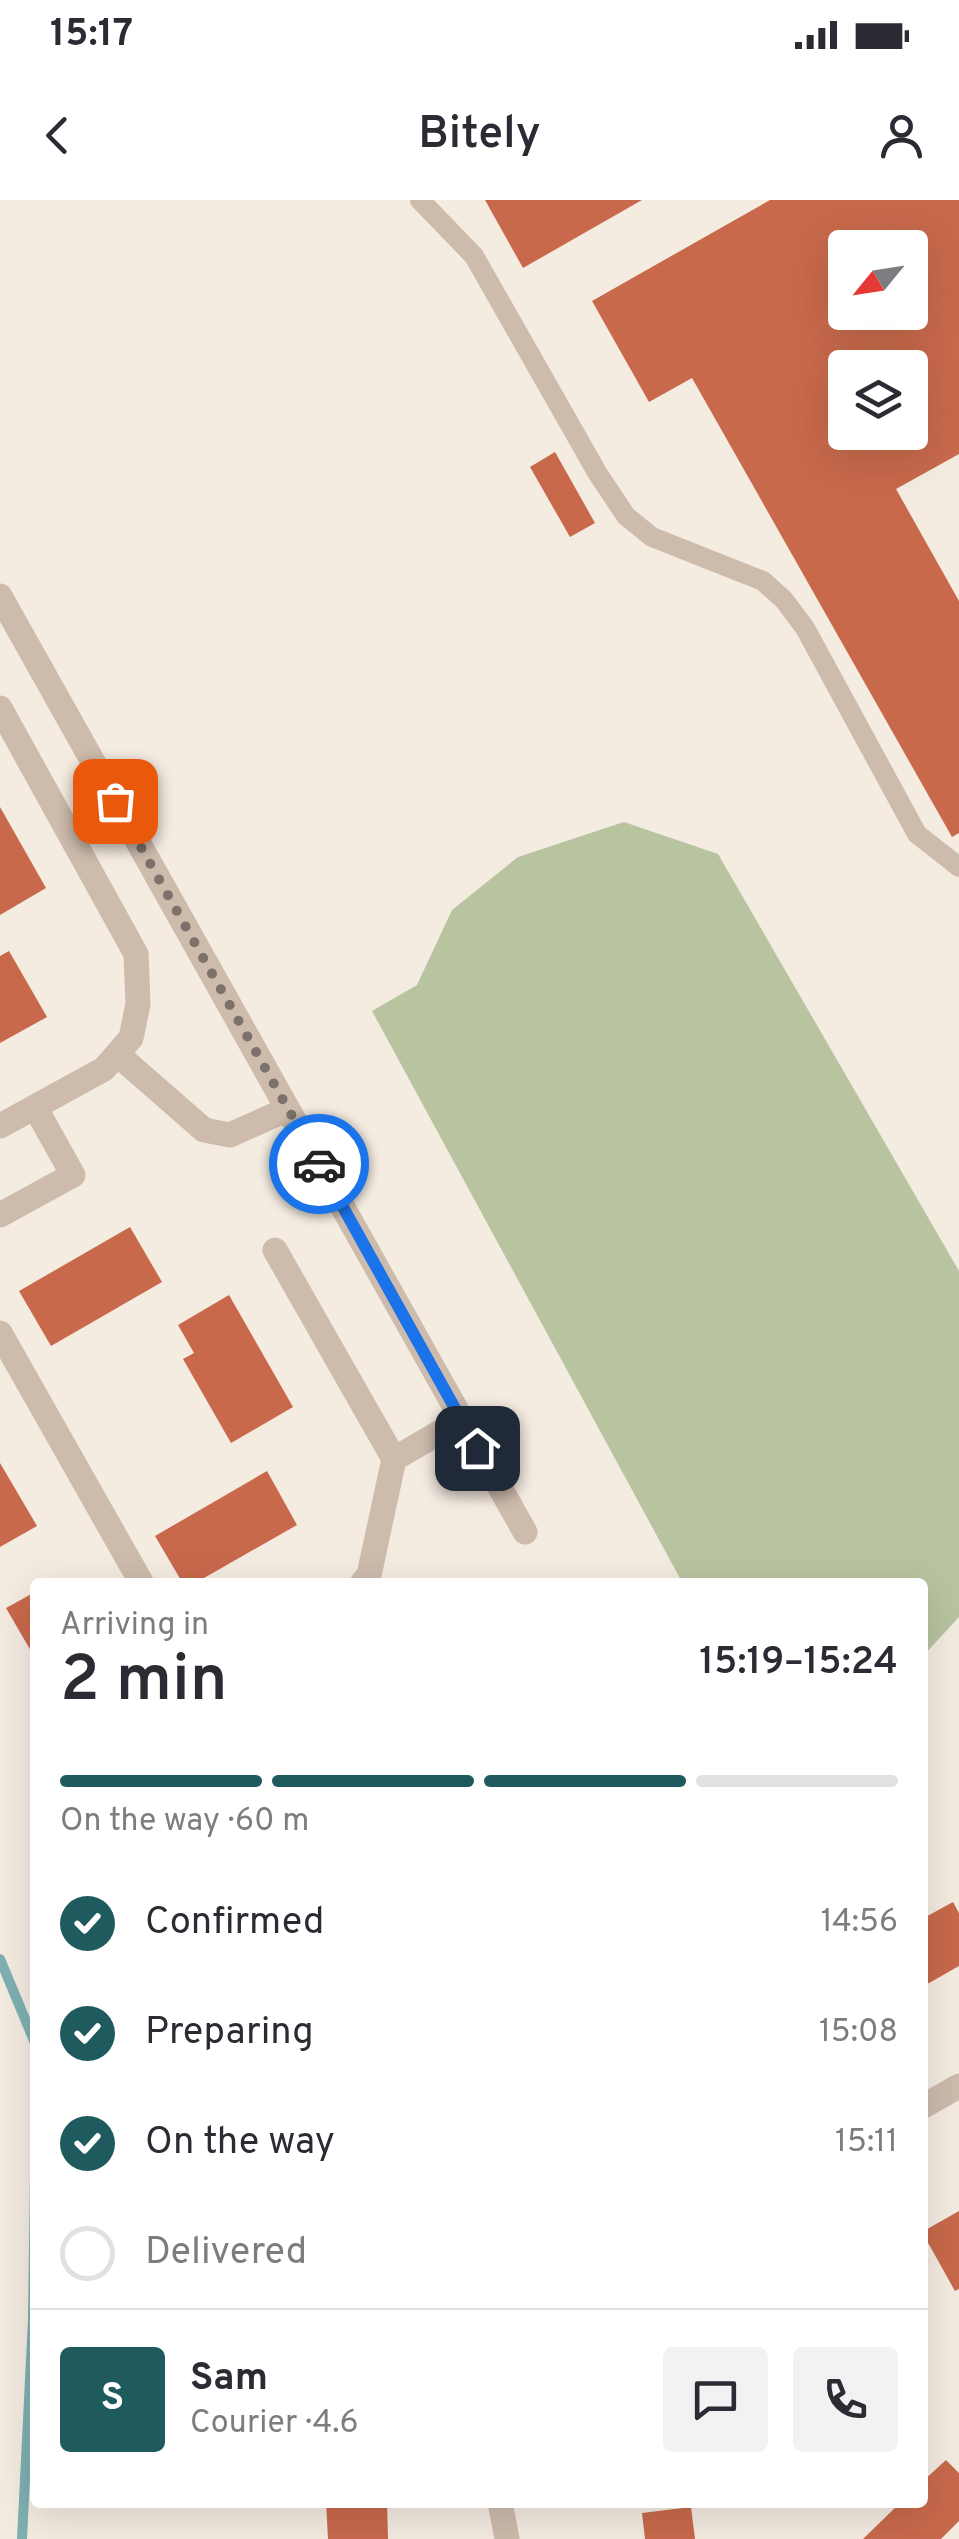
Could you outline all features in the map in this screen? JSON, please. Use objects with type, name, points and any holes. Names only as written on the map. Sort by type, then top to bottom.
[{"type":"street","points":[[0,596],[525,1532]]},
{"type":"street","points":[[0,708],[136,954],[138,1004],[132,1038],[104,1069],[0,1126]]},
{"type":"street","points":[[117,1054],[204,1130],[230,1134],[288,1109]]},
{"type":"street","points":[[0,1214],[74,1176],[35,1107]]},
{"type":"street","points":[[275,1250],[394,1458],[366,1578]]},
{"type":"street","points":[[0,1333],[139,1578]]},
{"type":"street","points":[[394,1458],[461,1420]]},
{"type":"street","points":[[928,2104],[959,2086]]},
{"type":"street","points":[[501,2508],[507,2539]]},
{"type":"lane","points":[[420,200],[474,256],[626,516],[652,537],[762,581],[784,600],[805,628],[916,834],[959,868]]},
{"type":"green space","points":[[624,822],[718,854],[959,1271],[959,1617],[928,1651],[928,1578],[680,1578],[372,1011],[417,985],[452,910],[518,857]]},
{"type":"building","points":[[485,200],[642,200],[523,268]]},
{"type":"building","points":[[770,200],[959,200],[959,454],[896,489],[959,601],[959,833],[952,837],[692,378],[649,402],[592,301]]},
{"type":"building","points":[[555,452],[595,523],[570,537],[530,467]]},
{"type":"building","points":[[0,807],[46,888],[0,915]]},
{"type":"building","points":[[9,951],[47,1017],[0,1043],[0,956]]},
{"type":"building","points":[[130,1227],[162,1282],[51,1346],[19,1291]]},
{"type":"building","points":[[229,1295],[293,1407],[231,1443],[183,1359],[194,1353],[178,1325]]},
{"type":"building","points":[[0,1463],[37,1526],[0,1547]]},
{"type":"building","points":[[267,1471],[297,1525],[204,1578],[180,1578],[155,1536]]},
{"type":"building","points":[[30,1595],[30,1649],[6,1608]]},
{"type":"building","points":[[953,1902],[959,1913],[959,1966],[928,1984],[928,1916]]},
{"type":"building","points":[[959,2211],[959,2289],[955,2291],[928,2243],[928,2229]]},
{"type":"building","points":[[946,2460],[959,2473],[959,2521],[941,2539],[863,2539],[895,2508],[928,2508],[928,2476]]},
{"type":"building","points":[[326,2508],[387,2508],[388,2539],[328,2539]]},
{"type":"building","points":[[691,2508],[695,2539],[645,2539],[642,2513]]},
{"type":"waterway","points":[[0,1959],[30,2031]]},
{"type":"waterway","points":[[22,2539],[30,2380]]},
{"type":"way so far","points":[[115,801],[319,1164]]},
{"type":"route","points":[[319,1164],[477,1448]]}]
